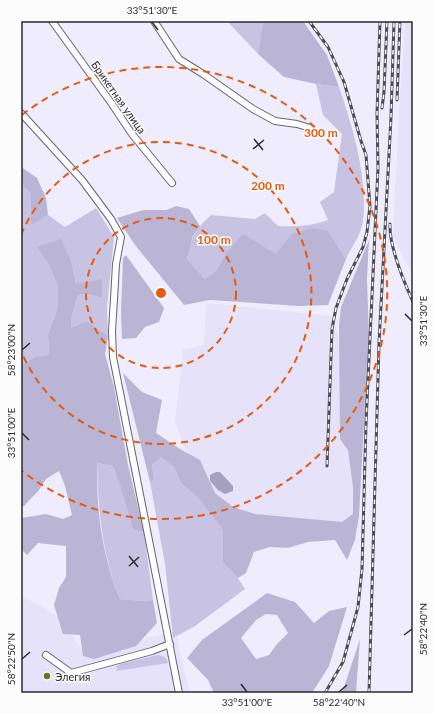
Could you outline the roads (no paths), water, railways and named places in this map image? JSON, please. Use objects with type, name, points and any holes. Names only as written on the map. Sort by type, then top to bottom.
[{"type":"street","name":"Брикетная улица","points":[[52,21],[132,134],[172,183]]},
{"type":"street","points":[[154,21],[179,59],[258,112],[275,121],[297,124],[310,128]]},
{"type":"street","points":[[21,113],[82,180],[111,219],[120,237],[116,264],[112,331],[114,357],[179,693]]},
{"type":"street","points":[[46,655],[71,673],[152,651],[170,644]]},
{"type":"railway","points":[[309,21],[328,47],[344,82],[366,155],[370,206],[367,232],[363,247],[347,279],[336,308],[332,329],[327,466]]},
{"type":"railway","points":[[325,693],[343,662],[358,607],[362,569],[366,423],[378,168],[377,114],[380,21]]},
{"type":"railway","points":[[382,108],[387,21]]},
{"type":"railway","points":[[369,693],[379,343],[391,117],[394,21]]},
{"type":"railway","points":[[397,100],[400,21]]},
{"type":"railway","points":[[390,224],[390,233],[394,253],[413,302]]},
{"type":"place","name":"Элегия","points":[[47,676]]}]
